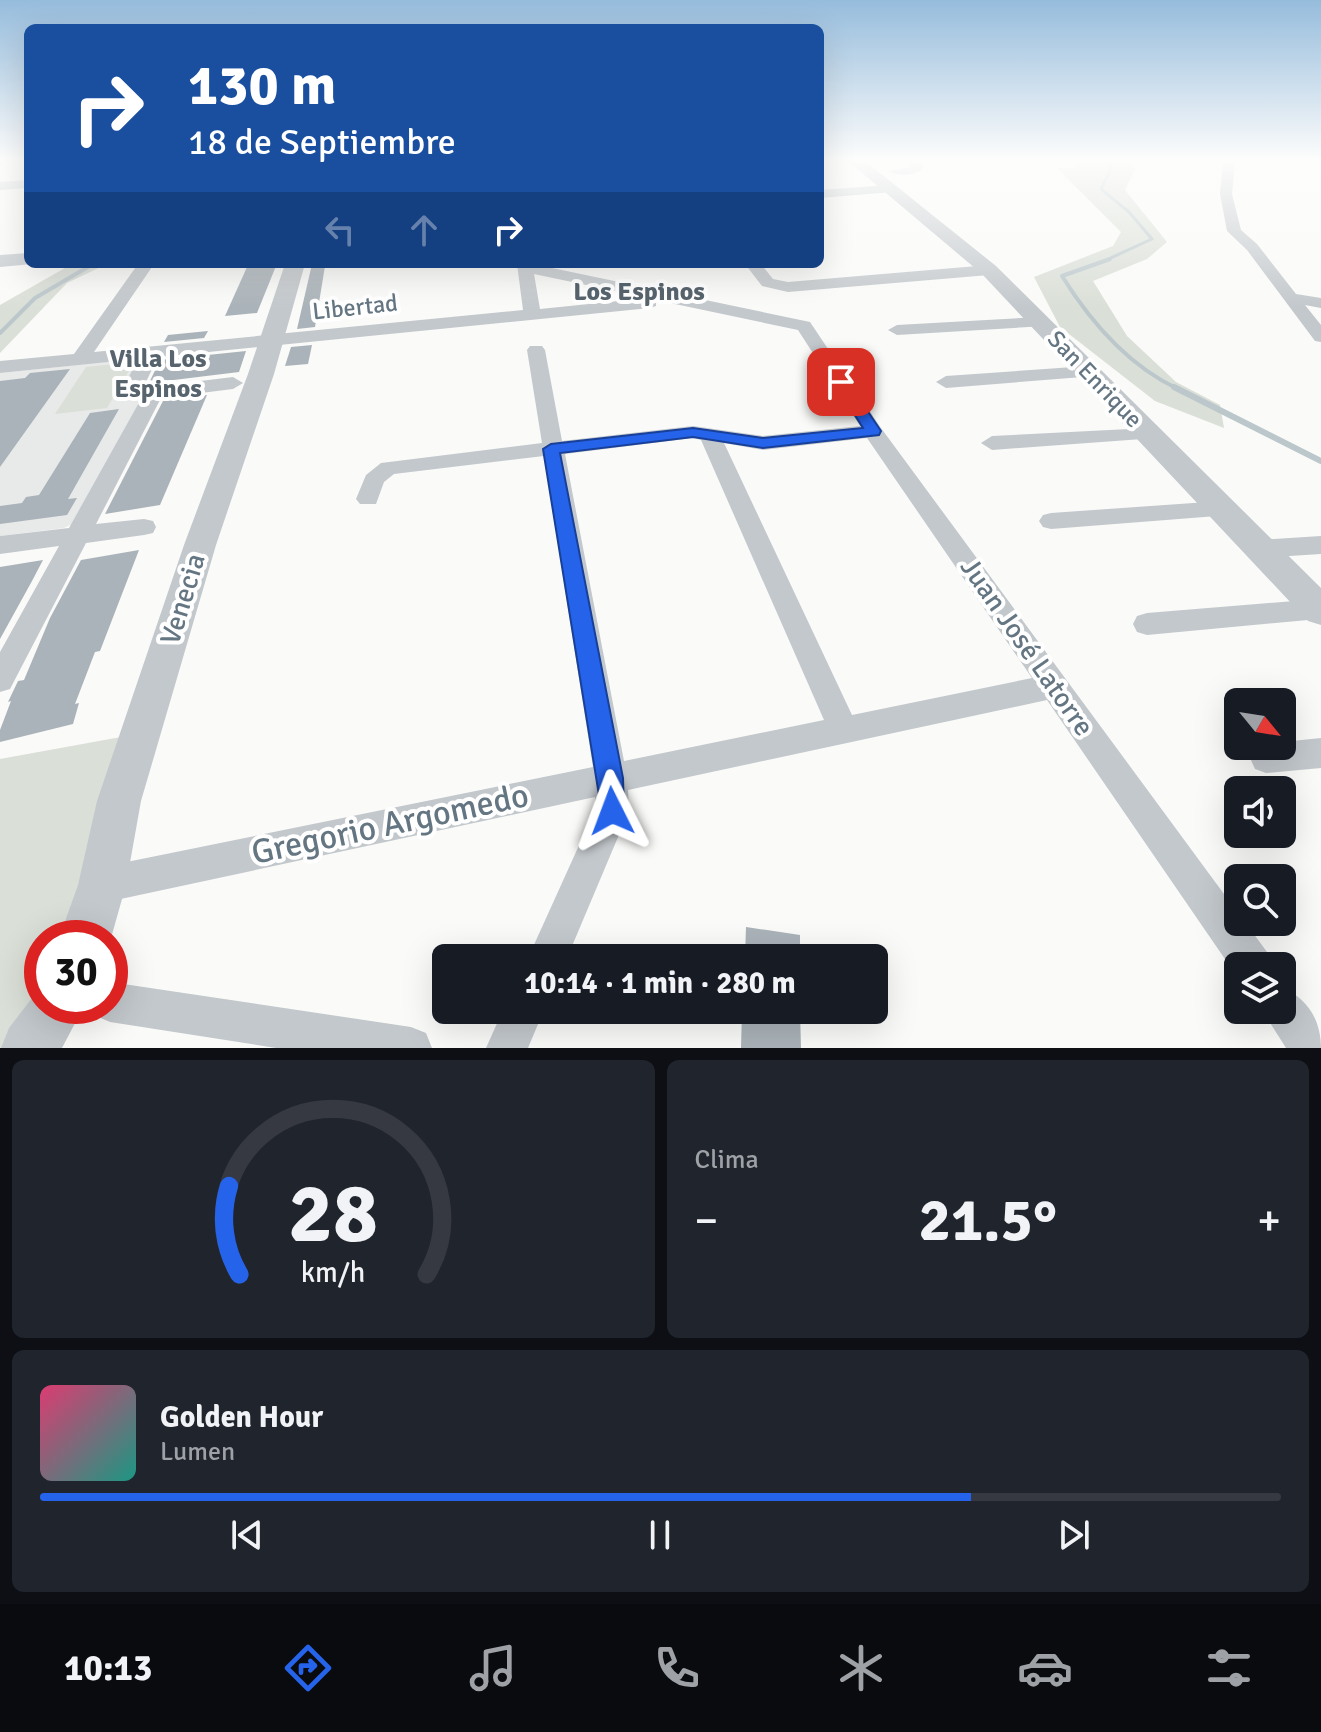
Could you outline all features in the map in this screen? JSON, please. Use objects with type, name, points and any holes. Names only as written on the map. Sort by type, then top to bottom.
[{"type":"street","name":"San Enrique","points":[[924,210],[989,270],[1320,610]]},
{"type":"street","points":[[1229,210],[1234,231],[1252,247],[1292,298],[1294,306],[1321,337]]},
{"type":"street","points":[[0,261],[24,259]]},
{"type":"street","points":[[80,359],[143,268]]},
{"type":"street","name":"Venecia","points":[[91,920],[102,885],[124,786],[204,533],[294,268]]},
{"type":"street","points":[[526,268],[532,314]]},
{"type":"street","points":[[534,268],[674,301]]},
{"type":"street","points":[[756,268],[768,283],[777,286],[989,270]]},
{"type":"street","name":"Libertad","points":[[0,367],[714,295]]},
{"type":"street","points":[[1292,298],[1321,303]]},
{"type":"street","name":"Juan José Latorre","points":[[674,301],[804,326],[873,431],[1243,952]]},
{"type":"street","points":[[897,330],[1039,322]]},
{"type":"street","points":[[536,350],[611,778],[612,811],[553,944]]},
{"type":"street","points":[[0,680],[78,535],[142,394],[151,352]]},
{"type":"street","points":[[946,382],[1088,372]]},
{"type":"street","points":[[142,394],[233,383]]},
{"type":"street","points":[[368,499],[372,481],[378,473],[389,468],[693,432],[763,443],[873,431]]},
{"type":"street","points":[[709,434],[843,729]]},
{"type":"street","points":[[992,443],[1149,434]]},
{"type":"street","points":[[1051,521],[1222,509]]},
{"type":"street","points":[[0,545],[144,527]]},
{"type":"street","points":[[1260,549],[1321,545]]},
{"type":"street","points":[[1147,624],[1320,610]]},
{"type":"street","name":"Gregorio Argomedo","points":[[102,885],[1055,686]]},
{"type":"street","points":[[1296,755],[1321,753]]},
{"type":"street","points":[[128,1005],[411,1048]]},
{"type":"street","points":[[29,1048],[45,1024]]},
{"type":"street","points":[[507,1048],[518,1024]]},
{"type":"street","points":[[1294,1024],[1311,1048]]},
{"type":"shaded area","points":[[1099,210],[1141,210],[1167,242],[1147,259],[1093,281],[1127,336],[1176,382],[1220,405],[1224,428],[1155,401],[1060,327],[1034,277],[1113,246],[1121,232]]},
{"type":"shaded area","points":[[65,268],[99,268],[67,283],[0,353],[0,305]]},
{"type":"shaded area","points":[[144,358],[122,400],[147,397],[78,521],[64,528],[0,536],[0,373]]},
{"type":"shaded area","points":[[134,362],[107,408],[55,414],[86,367]]},
{"type":"shaded area","points":[[121,737],[68,920],[24,920],[24,1018],[8,1047],[0,1048],[0,759]]},
{"type":"building","points":[[247,268],[275,268],[257,313],[225,316]]},
{"type":"building","points":[[311,268],[325,268],[315,327],[297,329]]},
{"type":"building","points":[[208,331],[204,338],[164,342],[168,335]]},
{"type":"building","points":[[312,345],[308,364],[285,366],[291,347]]},
{"type":"building","points":[[246,351],[239,372],[149,383],[160,360]]},
{"type":"building","points":[[70,369],[0,467],[0,381],[25,378],[30,373]]},
{"type":"building","points":[[207,395],[160,505],[105,514],[163,401]]},
{"type":"building","points":[[119,409],[68,499],[77,498],[67,515],[0,524],[0,506],[22,503],[26,497],[39,495],[90,413]]},
{"type":"building","points":[[139,550],[100,651],[95,652],[75,704],[79,703],[73,724],[0,742],[0,730],[11,701],[8,702],[18,681],[24,680],[50,618],[81,560]]},
{"type":"building","points":[[43,560],[32,581],[0,639],[0,567]]},
{"type":"building","points":[[746,927],[800,935],[800,944],[745,944]]},
{"type":"building","points":[[742,1024],[800,1024],[801,1048],[741,1048]]},
{"type":"waterway","points":[[1104,261],[1152,239],[1126,210]]},
{"type":"waterway","points":[[1110,259],[1062,276],[1112,341],[1143,368],[1178,389]]},
{"type":"waterway","points":[[0,333],[35,298],[86,268]]},
{"type":"waterway","points":[[1174,387],[1321,461]]},
{"type":"district","name":"Los Espinos","points":[[639,292]]},
{"type":"district","name":"Villa Los Espinos","points":[[158,374]]},
{"type":"route","points":[[612,811],[611,778],[551,449],[693,432],[763,443],[873,431],[841,382]]}]
